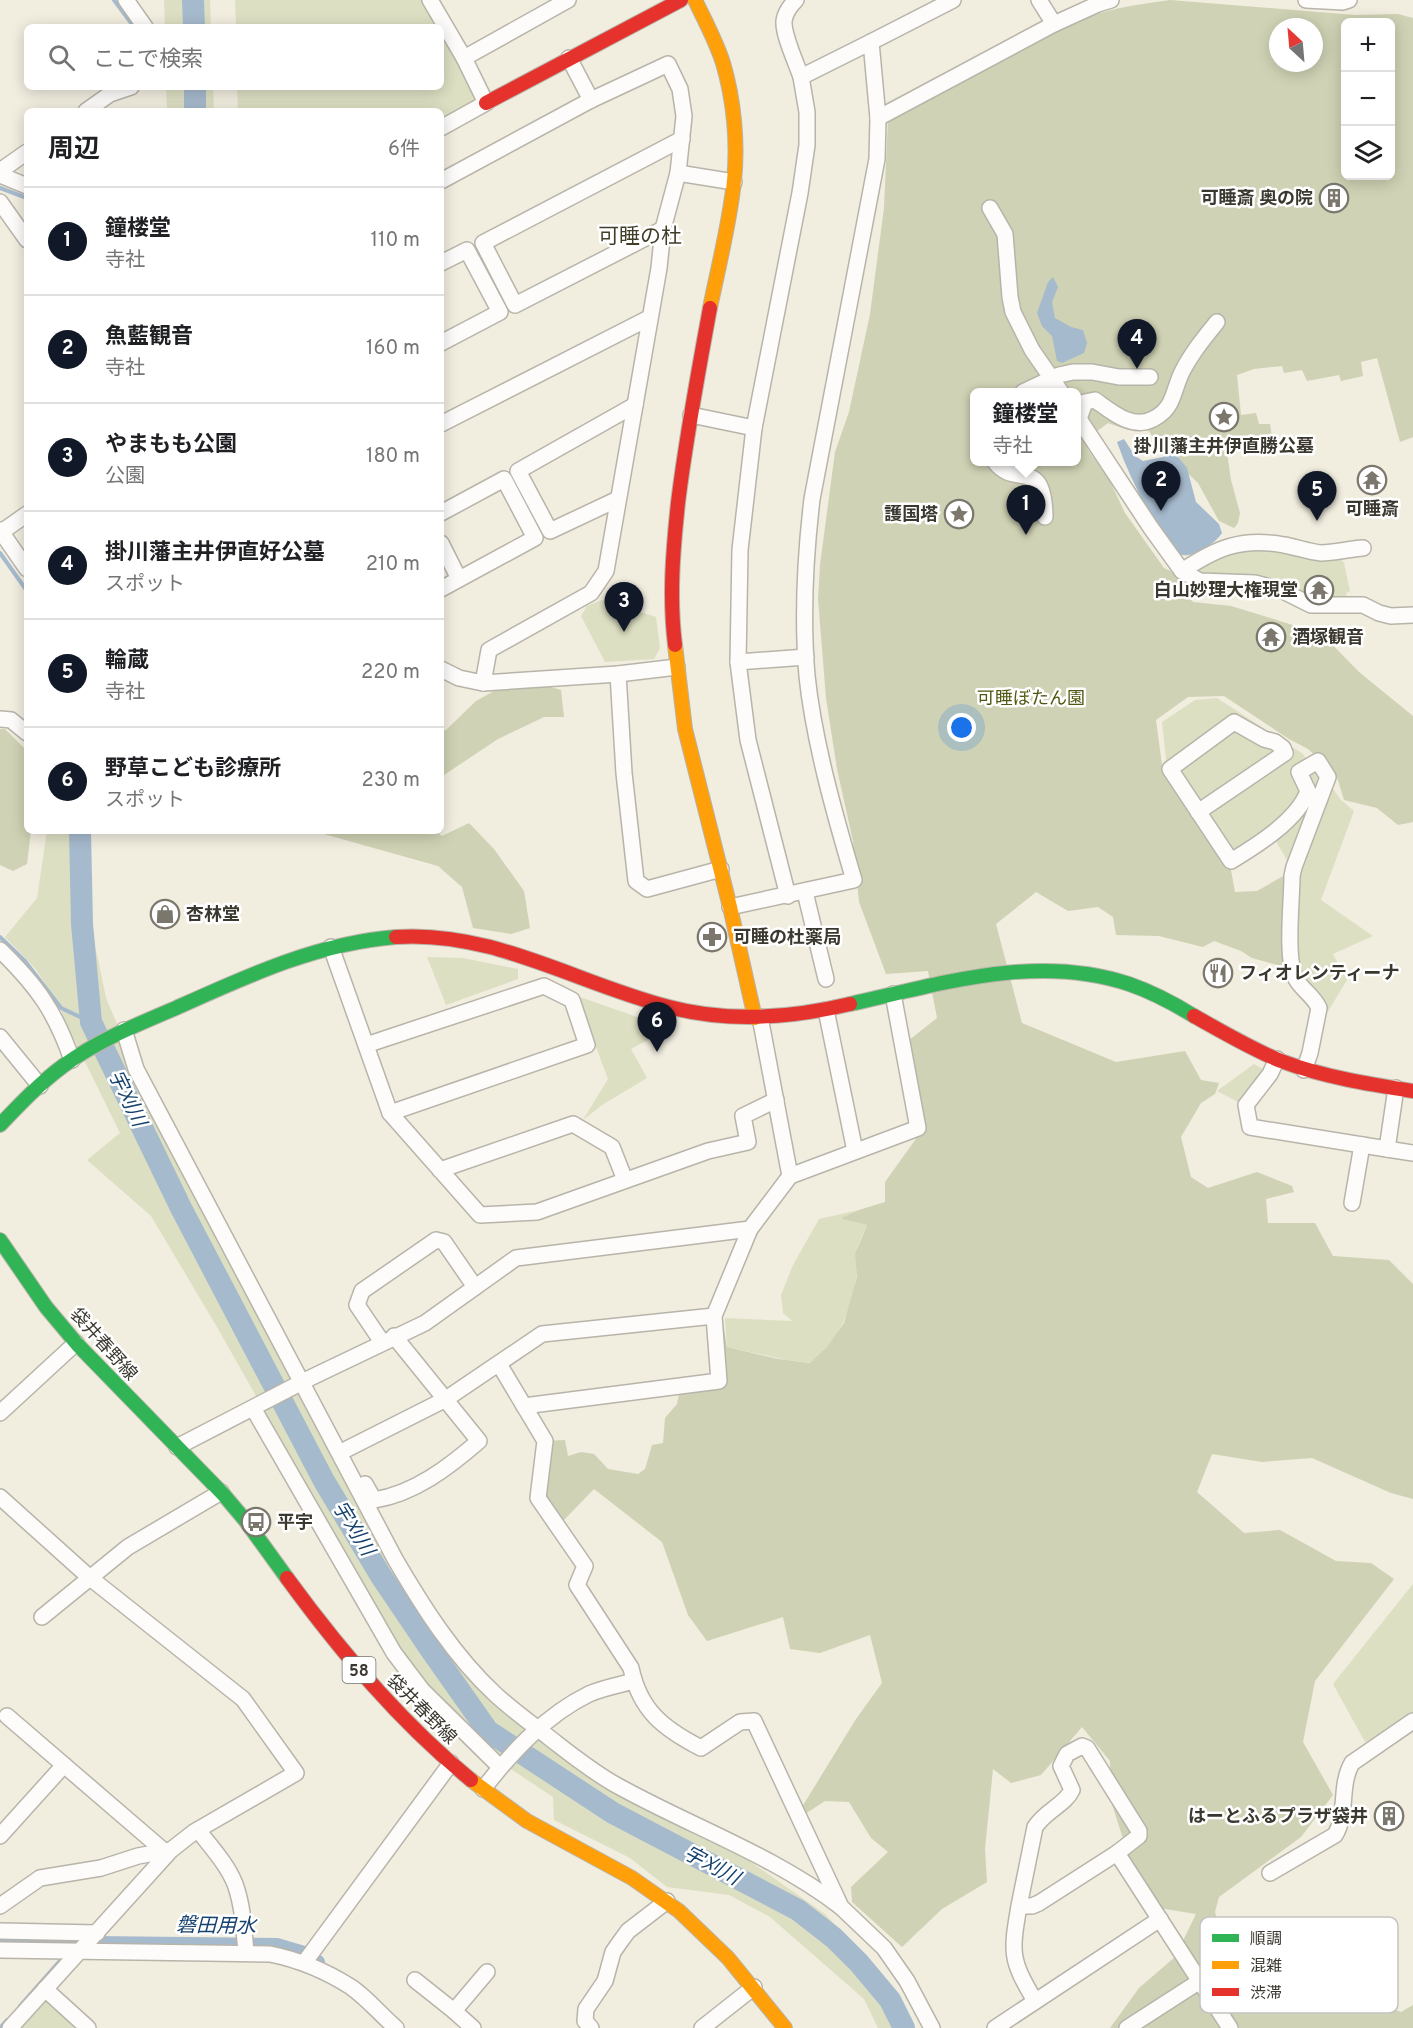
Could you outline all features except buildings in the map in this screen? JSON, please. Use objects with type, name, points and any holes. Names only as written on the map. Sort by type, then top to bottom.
[{"type":"street","points":[[126,0],[143,24]]},
{"type":"street","points":[[430,0],[464,58],[486,103]]},
{"type":"street","points":[[464,58],[568,0]]},
{"type":"street","points":[[444,126],[681,0]]},
{"type":"street","points":[[695,0],[717,46],[730,92],[736,140],[734,182],[686,437],[673,549],[672,623],[685,729],[757,1017],[790,1176]]},
{"type":"street","points":[[788,896],[748,740],[738,662],[740,550],[754,428],[800,194],[807,146],[807,112],[801,77],[785,31],[784,20],[796,0]]},
{"type":"street","points":[[801,77],[953,0]]},
{"type":"street","points":[[1040,0],[1054,24]]},
{"type":"street","points":[[878,118],[1054,24],[1111,0]]},
{"type":"street","points":[[1306,0],[1343,2],[1349,0]]},
{"type":"street","points":[[730,907],[854,880],[815,730],[806,657],[804,616],[806,552],[812,499],[877,159],[878,118],[871,42]]},
{"type":"street","points":[[569,58],[591,100]]},
{"type":"street","points":[[444,179],[591,100],[668,64],[680,88],[684,117],[678,173],[663,229],[606,571],[591,593],[489,650],[483,682]]},
{"type":"street","points":[[90,108],[110,94],[122,90]]},
{"type":"street","points":[[663,229],[515,305],[483,243],[682,139]]},
{"type":"street","points":[[24,154],[0,173],[24,185]]},
{"type":"street","points":[[678,173],[734,182]]},
{"type":"street","points":[[0,202],[24,236]]},
{"type":"street","points":[[990,208],[1005,234],[1013,312],[1032,350],[1058,388]]},
{"type":"street","points":[[444,262],[467,250],[500,312],[444,341]]},
{"type":"street","points":[[444,422],[649,318]]},
{"type":"street","points":[[1081,410],[1089,400],[1095,400],[1114,414],[1137,423],[1149,421],[1158,416],[1171,402],[1182,371],[1190,358],[1217,322]]},
{"type":"street","points":[[1033,388],[1059,375],[1082,372],[1119,377],[1150,377]]},
{"type":"street","points":[[618,499],[550,531],[518,471],[635,405]]},
{"type":"street","points":[[691,414],[754,428]]},
{"type":"street","points":[[1081,423],[1151,528],[1182,570],[1200,581],[1255,583],[1281,590],[1311,605],[1364,605],[1390,616],[1413,615]]},
{"type":"street","points":[[998,466],[1005,473],[1035,479],[1042,492],[1045,517]]},
{"type":"street","points":[[444,511],[504,479],[535,538],[444,587]]},
{"type":"street","points":[[24,516],[0,532],[24,565]]},
{"type":"street","points":[[1182,570],[1223,547],[1242,544],[1266,542],[1321,553],[1363,548]]},
{"type":"street","points":[[444,549],[459,579]]},
{"type":"street","points":[[738,662],[806,657]]},
{"type":"street","points":[[444,670],[459,678],[483,682],[677,668]]},
{"type":"street","points":[[618,674],[624,773],[636,881],[647,889],[721,868]]},
{"type":"street","points":[[0,719],[11,720],[24,731]]},
{"type":"street","points":[[1198,812],[1285,753],[1283,748],[1275,742],[1264,739],[1234,722],[1170,769],[1198,812],[1231,861],[1281,826],[1305,800],[1308,791],[1299,772],[1318,761],[1327,772],[1324,791],[1292,876],[1290,962],[1295,978],[1319,1008],[1310,1053],[1304,1070]]},
{"type":"street","points":[[805,892],[826,979]]},
{"type":"street","points":[[0,1125],[24,1098],[72,1060],[124,1030],[266,969],[317,950],[359,940],[402,936],[441,937],[519,955],[667,1007],[714,1015],[757,1017],[801,1014],[977,976],[1022,970],[1057,970],[1124,983],[1145,990],[1240,1041],[1304,1070],[1368,1085],[1413,1091]]},
{"type":"street","points":[[331,947],[390,1113],[480,1215],[537,1212],[708,1151],[748,1142],[743,1116],[776,1100]]},
{"type":"street","points":[[0,950],[19,968],[46,1002],[62,1033],[72,1060]]},
{"type":"street","points":[[366,1045],[544,986],[572,1000],[587,1045],[390,1113]]},
{"type":"street","points":[[524,1406],[719,1381],[714,1316],[750,1229],[790,1176],[918,1128],[893,994]]},
{"type":"street","points":[[826,1010],[855,1151]]},
{"type":"street","points":[[124,1030],[136,1069],[303,1381],[395,1559],[434,1621],[464,1661],[491,1690],[536,1730],[582,1762],[618,1785],[775,1864],[812,1885],[841,1907],[884,1948],[907,1981],[932,2028]]},
{"type":"street","points":[[0,1038],[40,1086]]},
{"type":"street","points":[[1277,1059],[1270,1074],[1246,1105],[1250,1127],[1413,1153]]},
{"type":"street","points":[[1387,1149],[1396,1088]]},
{"type":"street","points":[[441,1170],[573,1124],[612,1147],[625,1180]]},
{"type":"street","points":[[1352,1203],[1362,1145]]},
{"type":"street","points":[[177,1447],[303,1381],[425,1323],[516,1258],[750,1229]]},
{"type":"street","name":"袋井春野線","points":[[0,1240],[35,1292],[76,1342],[221,1492],[339,1646],[387,1702],[451,1763],[483,1789],[535,1826],[632,1879],[687,1918],[718,1947],[785,2028]]},
{"type":"street","points":[[303,1381],[347,1449],[374,1500],[391,1497],[448,1468],[479,1441],[446,1400],[357,1305],[362,1292],[436,1240],[444,1242],[475,1287]]},
{"type":"street","points":[[347,1449],[446,1400],[542,1334],[714,1316]]},
{"type":"street","points":[[0,1413],[76,1342]]},
{"type":"street","points":[[499,1364],[544,1441],[538,1498],[585,1566],[577,1585],[631,1668],[634,1681],[648,1711],[674,1734],[700,1748],[740,1722],[754,1721],[841,1907]]},
{"type":"street","points":[[255,1407],[394,1653],[422,1690],[500,1767]]},
{"type":"street","points":[[42,1617],[128,1547],[221,1492]]},
{"type":"street","points":[[0,1497],[89,1577],[243,1699],[296,1773],[168,1850],[97,1933],[10,2028]]},
{"type":"street","points":[[483,1789],[500,1767],[536,1730],[558,1713],[590,1694],[634,1681]]},
{"type":"street","points":[[7,1716],[168,1850]]},
{"type":"street","points":[[1270,1873],[1335,1835],[1340,1827],[1343,1790],[1352,1763],[1413,1721]]},
{"type":"street","points":[[1019,1906],[1032,1906],[1039,1903],[1117,1853],[1139,1836],[1139,1831],[1087,1748],[1082,1746],[1067,1754],[1061,1766],[1072,1790],[1069,1796],[1042,1816],[1035,1827],[1019,1906],[1012,1944],[1019,1975],[1035,2001]]},
{"type":"street","points":[[304,1963],[451,1763]]},
{"type":"street","points":[[0,1836],[64,1765]]},
{"type":"street","points":[[198,1830],[235,1883],[242,1914],[246,1953]]},
{"type":"street","points":[[0,1906],[40,1878],[101,1868],[138,1856],[168,1850]]},
{"type":"street","points":[[1117,1853],[1200,1981],[1127,2028]]},
{"type":"street","points":[[585,2026],[586,2009],[605,1981],[613,1952],[628,1931],[666,1901]]},
{"type":"street","points":[[995,2028],[1160,1919]]},
{"type":"street","points":[[0,1931],[97,1933]]},
{"type":"street","points":[[0,1950],[270,1954],[304,1963],[353,1989],[396,2028]]},
{"type":"street","points":[[454,2010],[487,1971]]},
{"type":"street","points":[[415,1980],[454,2010],[472,2028]]},
{"type":"street","points":[[702,2028],[754,1988]]},
{"type":"street","points":[[45,1989],[88,2028]]},
{"type":"street","points":[[1220,2013],[1230,2028]]},
{"type":"green space","points":[[164,0],[210,0],[211,24],[165,24]]},
{"type":"green space","points":[[235,0],[430,0],[443,24],[236,24]]},
{"type":"green space","name":"可睡ぼたん園","points":[[1170,0],[1355,15],[1398,14],[1413,18],[1413,437],[1400,442],[1377,358],[1361,362],[1363,376],[1341,381],[1339,375],[1307,381],[1302,370],[1284,373],[1282,366],[1254,369],[1237,375],[1241,415],[1256,413],[1259,424],[1270,424],[1272,437],[1226,446],[1231,480],[1240,513],[1238,523],[1234,528],[1219,521],[1198,483],[1180,466],[1173,454],[1156,443],[1149,431],[1122,428],[1108,423],[1092,435],[1081,422],[1081,388],[970,388],[970,466],[1081,466],[1081,425],[1088,450],[1109,479],[1125,513],[1164,568],[1177,574],[1193,602],[1231,606],[1322,634],[1359,672],[1413,716],[1413,822],[1398,825],[1377,808],[1344,800],[1336,774],[1308,749],[1224,696],[1188,697],[1156,720],[1162,765],[1211,832],[1230,865],[1235,892],[1257,891],[1285,875],[1282,941],[1285,967],[1252,958],[1241,951],[1214,941],[1203,947],[1159,936],[1116,935],[1113,917],[1098,907],[1068,911],[1036,892],[996,924],[1022,1023],[1116,1062],[1185,1051],[1201,1080],[1219,1083],[1215,1094],[1201,1103],[1181,1137],[1191,1177],[1208,1188],[1257,1172],[1292,1186],[1294,1192],[1266,1199],[1268,1223],[1315,1223],[1333,1256],[1389,1260],[1413,1284],[1413,1499],[1391,1493],[1312,1458],[1262,1462],[1212,1454],[1197,1492],[1244,1533],[1280,1530],[1336,1561],[1371,1563],[1394,1579],[1315,1681],[1303,1742],[1333,1795],[1301,1837],[1219,1897],[1215,1912],[1216,1917],[1200,1917],[1200,2013],[1398,2013],[1398,2011],[1401,2012],[1413,2005],[1413,2028],[1110,2028],[1139,1988],[1175,1957],[1196,1914],[1153,1907],[1142,1899],[1111,1801],[1110,1761],[1082,1727],[1041,1775],[1011,1783],[993,1769],[985,1849],[987,1882],[942,1909],[902,1947],[852,1902],[851,1887],[888,1852],[871,1838],[849,1802],[825,1801],[805,1814],[802,1807],[856,1719],[882,1683],[870,1635],[820,1653],[790,1649],[783,1617],[707,1641],[688,1615],[662,1542],[594,1489],[562,1522],[538,1494],[545,1441],[565,1440],[568,1456],[581,1452],[594,1454],[608,1469],[638,1474],[645,1469],[652,1445],[663,1443],[665,1418],[677,1404],[680,1389],[725,1385],[721,1324],[727,1347],[778,1359],[810,1363],[827,1347],[844,1323],[857,1277],[855,1254],[867,1225],[842,1219],[859,1210],[885,1202],[885,1182],[923,1129],[908,1041],[937,1018],[928,971],[886,974],[859,902],[853,841],[837,769],[826,698],[818,599],[820,565],[835,452],[849,412],[870,314],[884,208],[888,119],[1063,28],[1109,11]]},
{"type":"green space","points":[[444,26],[486,103],[444,126],[444,108],[238,108],[237,90],[444,90]]},
{"type":"green space","points":[[166,90],[213,90],[214,108],[167,108]]},
{"type":"green space","points":[[1250,548],[1340,558],[1344,563],[1350,591],[1346,593],[1348,601],[1312,602],[1207,579],[1191,569],[1208,559]]},
{"type":"green space","points":[[602,600],[656,617],[660,648],[654,659],[605,662],[581,616],[587,606]]},
{"type":"green space","points":[[540,684],[561,690],[564,717],[544,717],[498,739],[444,775],[444,730],[476,701],[503,686]]},
{"type":"green space","points":[[1217,698],[1303,754],[1318,778],[1310,802],[1324,776],[1341,800],[1354,811],[1321,900],[1373,936],[1333,954],[1347,980],[1320,1025],[1299,972],[1295,939],[1297,877],[1274,838],[1233,864],[1167,768],[1162,722],[1195,700]]},
{"type":"green space","points":[[0,729],[5,729],[24,748],[24,834],[31,834],[27,864],[13,871],[0,865]]},
{"type":"green space","points":[[469,823],[494,849],[524,891],[530,928],[511,934],[473,928],[462,887],[438,866],[324,834],[440,834],[442,836]]},
{"type":"green space","points":[[47,834],[87,834],[92,930],[106,998],[136,1069],[410,1592],[503,1707],[731,1848],[825,1914],[888,1981],[913,2028],[878,2028],[864,1999],[770,1917],[729,1895],[667,1887],[630,1858],[554,1820],[553,1797],[499,1761],[400,1660],[308,1488],[151,1216],[87,1160],[120,1133],[62,1015],[61,1008],[35,968],[5,937],[37,898]]},
{"type":"green space","points":[[427,957],[463,958],[518,969],[518,979],[446,1005]]},
{"type":"green space","points":[[577,996],[640,1018],[675,1025],[631,1049],[647,1078],[602,1105],[583,1120],[608,1079]]},
{"type":"green space","points":[[1254,1064],[1263,1069],[1238,1102],[1217,1091]]},
{"type":"green space","points":[[859,1210],[843,1217],[843,1219],[867,1225],[857,1248],[857,1277],[850,1305],[842,1326],[813,1363],[787,1360],[727,1347],[725,1318],[792,1321],[783,1313],[781,1295],[793,1265],[819,1219]]},
{"type":"green space","points":[[1413,1584],[1413,1713],[1388,1731],[1365,1742],[1333,1684]]},
{"type":"green space","points":[[48,1997],[83,2028],[20,2028]]},
{"type":"water","points":[[1053,277],[1058,287],[1052,302],[1055,318],[1071,327],[1083,330],[1087,343],[1084,353],[1062,363],[1057,361],[1052,336],[1042,326],[1037,313],[1048,282]]},
{"type":"water","points":[[1124,439],[1135,456],[1143,461],[1163,457],[1173,451],[1187,468],[1196,502],[1219,524],[1222,533],[1214,542],[1194,554],[1180,555],[1174,551],[1144,503],[1127,467],[1117,442]]},
{"type":"waterway","points":[[114,0],[132,24]]},
{"type":"waterway","name":"宇刈川","points":[[193,0],[194,24]]},
{"type":"waterway","name":"宇刈川","points":[[195,90],[195,108]]},
{"type":"waterway","points":[[0,188],[24,197]]},
{"type":"waterway","points":[[0,553],[24,587]]},
{"type":"waterway","name":"宇刈川","points":[[80,834],[82,924],[91,1022],[181,1208],[324,1481],[381,1576],[431,1650],[488,1731],[613,1813],[798,1910],[834,1938],[859,1963],[890,2000],[904,2028]]},
{"type":"waterway","points":[[0,937],[25,961],[61,1008],[91,1022]]},
{"type":"waterway","name":"磐田用水","points":[[0,1942],[277,1945],[304,1953],[318,1962]]},
{"type":"waterway","points":[[20,2006],[65,1955]]},
{"type":"waterway","points":[[0,2028],[7,2020]]},
{"type":"traffic: fast","points":[[0,1125],[30,1094],[55,1073],[76,1057],[118,1034],[229,984],[283,963],[339,946],[396,937]]},
{"type":"traffic: fast","points":[[850,1004],[989,975],[1024,971],[1059,971],[1094,975],[1129,984],[1162,998],[1194,1016]]},
{"type":"traffic: fast","points":[[0,1240],[46,1307],[77,1344],[223,1494],[287,1578]]},
{"type":"traffic: slow","points":[[695,0],[723,63],[730,92],[735,137],[732,197],[710,308]]},
{"type":"traffic: slow","points":[[675,645],[685,729],[730,907],[755,1018]]},
{"type":"traffic: slow","points":[[471,1780],[527,1821],[632,1878],[679,1911],[728,1958],[785,2028]]},
{"type":"traffic: jam","points":[[486,103],[681,0]]},
{"type":"traffic: jam","points":[[675,645],[672,591],[678,503],[688,429],[710,308]]},
{"type":"traffic: jam","points":[[396,937],[432,937],[501,950],[635,997],[692,1012],[760,1017],[805,1013],[850,1004]]},
{"type":"traffic: jam","points":[[1194,1016],[1259,1051],[1297,1067],[1346,1079],[1413,1091]]},
{"type":"traffic: jam","points":[[287,1578],[373,1685],[420,1734],[471,1780]]},
{"type":"place","name":"可睡斎 奥の院","points":[[1334,198]]},
{"type":"place","name":"掛川藩主井伊直好公墓","points":[[1137,369]]},
{"type":"place","name":"掛川藩主井伊直勝公墓","points":[[1224,417]]},
{"type":"place","name":"可睡斎","points":[[1372,480]]},
{"type":"place","name":"魚藍観音","points":[[1161,511]]},
{"type":"place","name":"護国塔","points":[[959,514]]},
{"type":"place","name":"輪蔵","points":[[1317,521]]},
{"type":"place","name":"鐘楼堂","points":[[1026,535]]},
{"type":"place","name":"白山妙理大権現堂","points":[[1319,590]]},
{"type":"place","name":"やまもも公園","points":[[624,632]]},
{"type":"place","name":"酒塚観音","points":[[1271,637]]},
{"type":"place","name":"杏林堂","points":[[165,914]]},
{"type":"place","name":"可睡の杜薬局","points":[[712,937]]},
{"type":"place","name":"フィオレンティーナ","points":[[1218,973]]},
{"type":"place","name":"野草こども診療所","points":[[657,1052]]},
{"type":"place","name":"平宇","points":[[256,1522]]},
{"type":"place","name":"はーとふるプラザ袋井","points":[[1389,1816]]},
{"type":"district","name":"可睡の杜","points":[[640,236]]}]
